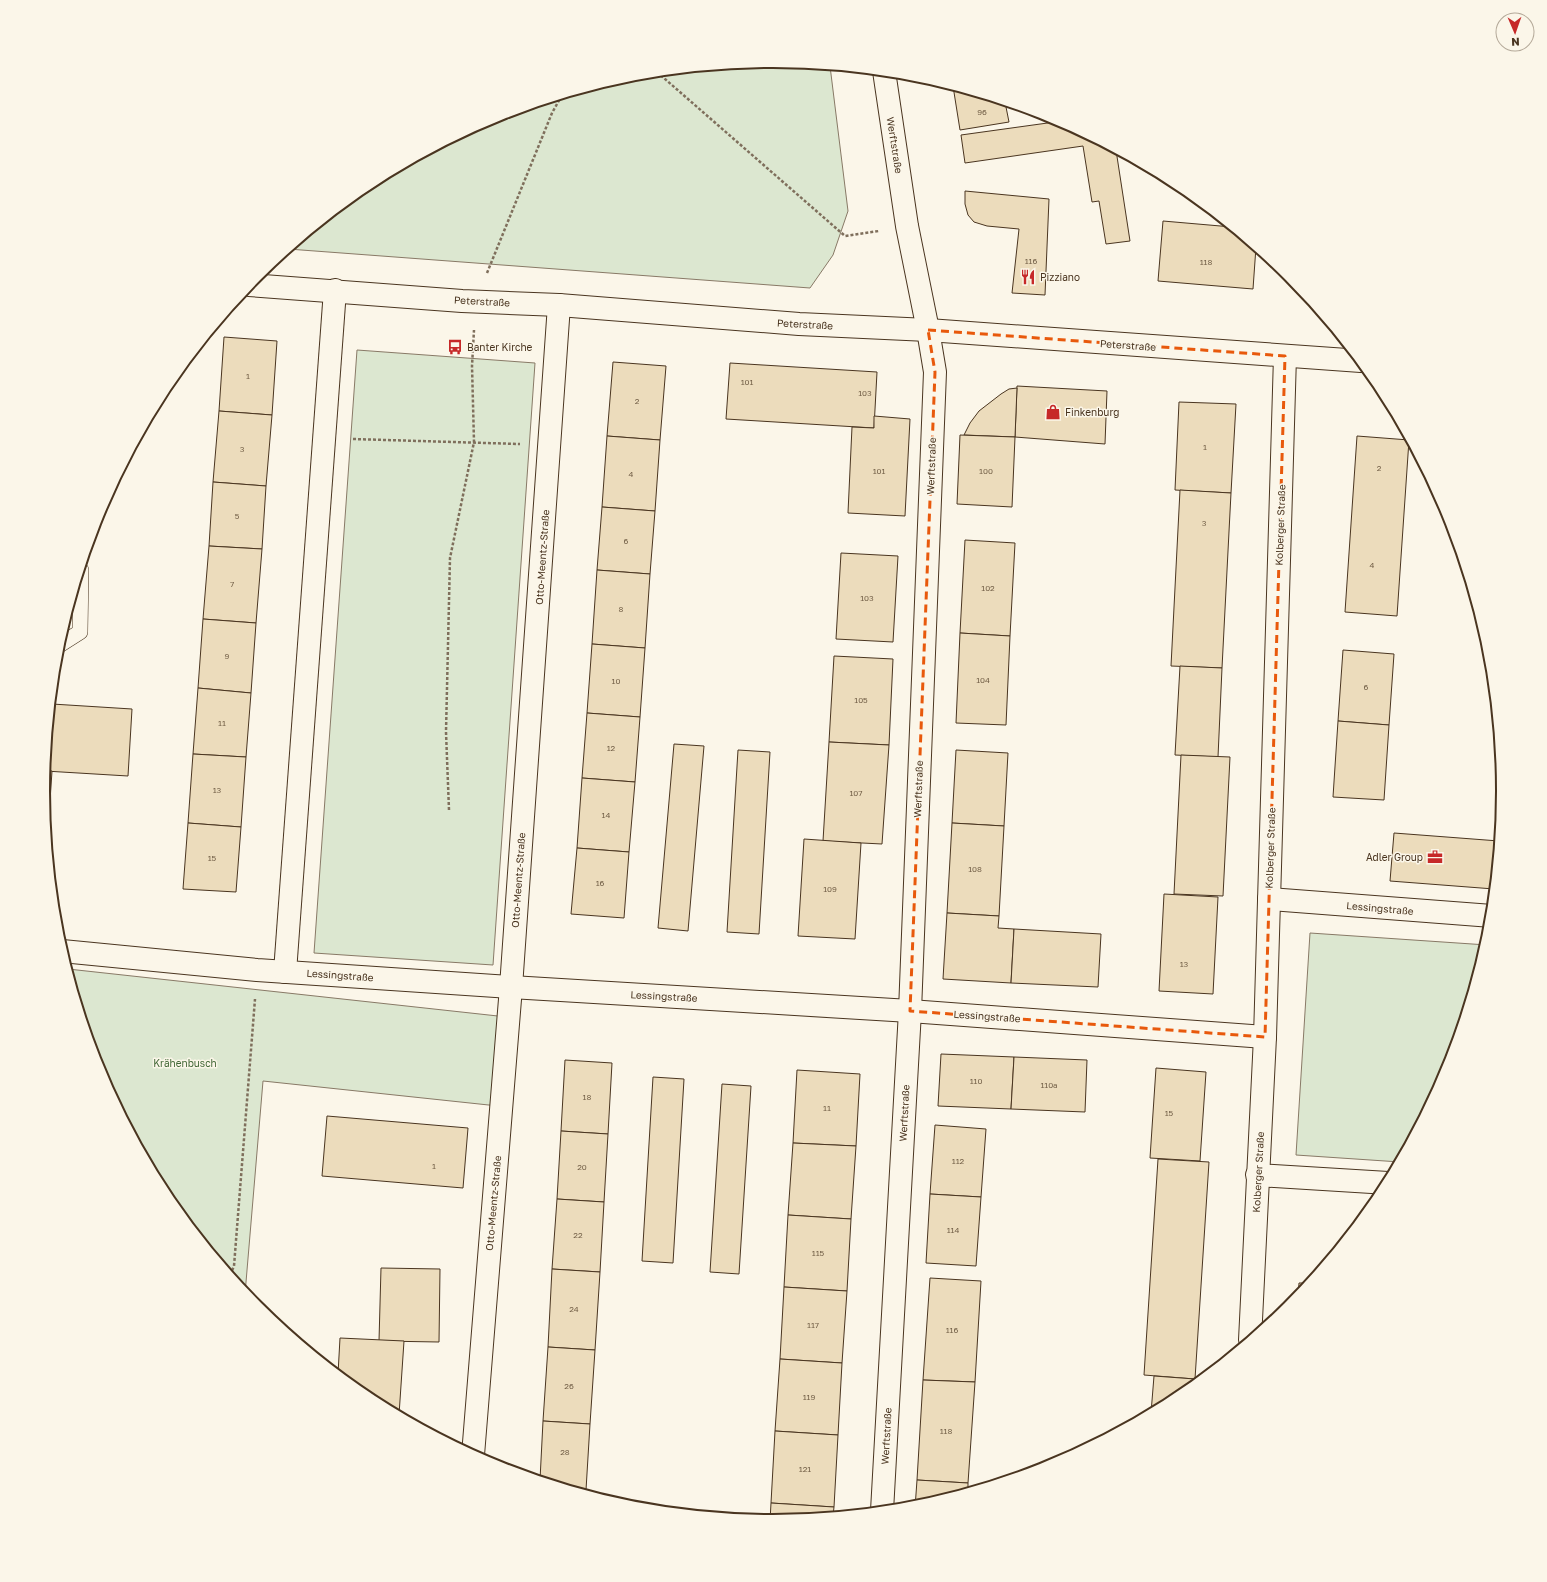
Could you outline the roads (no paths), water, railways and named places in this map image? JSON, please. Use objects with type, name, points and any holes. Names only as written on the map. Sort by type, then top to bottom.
[{"type":"street","name":"Werftstraße","points":[[882,1506],[910,1011],[934,379],[928,330],[907,226],[885,77]]},
{"type":"street","name":"Peterstraße","points":[[256,285],[476,301],[559,305],[799,324],[928,330],[1285,356],[1351,356]]},
{"type":"street","points":[[285,972],[335,290]]},
{"type":"street","name":"Otto-Meentz-Straße","points":[[474,1449],[511,987],[559,305]]},
{"type":"street","name":"Kolberger Straße","points":[[1250,1336],[1265,1037],[1285,356]]},
{"type":"street","name":"Lessingstraße","points":[[1269,899],[1486,916]]},
{"type":"street","name":"Lessingstraße","points":[[69,952],[285,972],[910,1011],[1265,1037]]},
{"type":"street","points":[[1257,1175],[1381,1183]]},
{"type":"lane","points":[[66,641],[80,632],[81,584]]},
{"type":"place","name":"Pizziano","points":[[1028,277]]},
{"type":"place","name":"Banter Kirche","points":[[455,347]]},
{"type":"place","name":"Finkenburg","points":[[1053,412]]},
{"type":"place","name":"Adler Group","points":[[1435,857]]},
{"type":"park label","name":"Krähenbusch","points":[[185,1063]]}]
